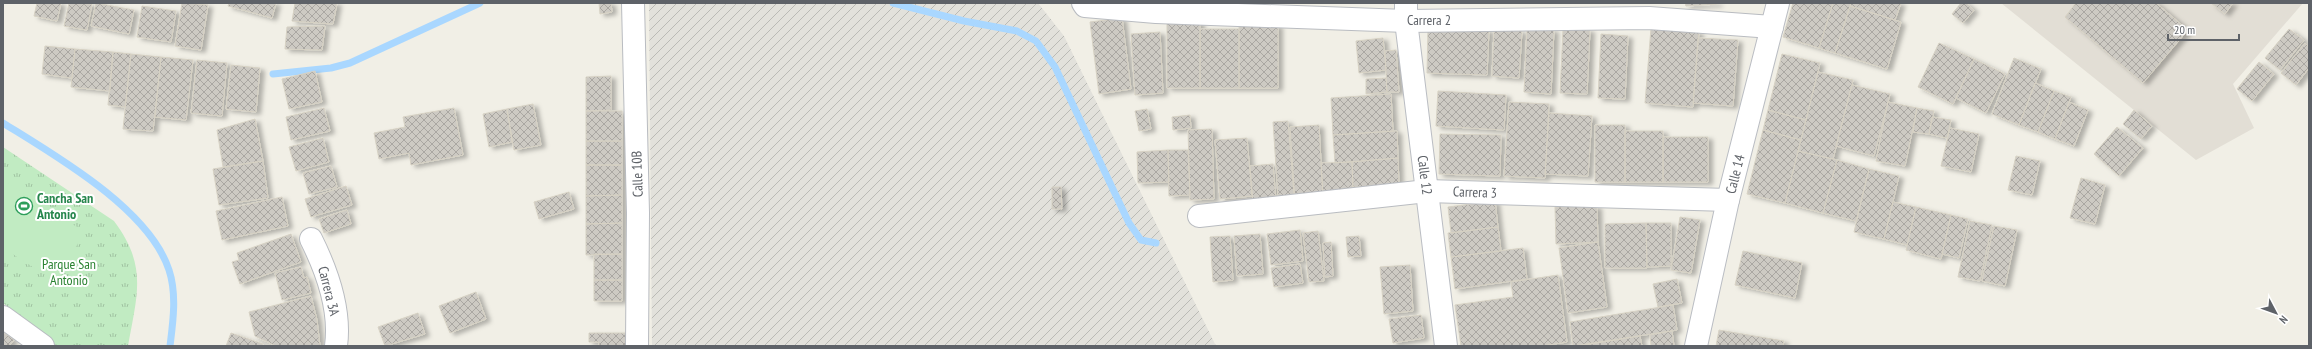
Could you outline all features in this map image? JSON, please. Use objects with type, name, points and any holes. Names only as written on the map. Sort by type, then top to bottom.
[{"type":"street","name":"Calle 10B","points":[[633,3],[638,213],[636,346]]},
{"type":"street","name":"Calle 14","points":[[1696,346],[1728,200],[1778,3]]},
{"type":"street","name":"Carrera 2","points":[[1084,4],[1156,8],[1406,12],[1649,10],[1772,27]]},
{"type":"street","name":"Calle 12","points":[[1406,12],[1446,346]]},
{"type":"street","name":"Carrera 3","points":[[1199,216],[1427,191],[1728,200]]},
{"type":"street","name":"Carrera 3A","points":[[311,239],[325,267],[337,320],[336,346]]},
{"type":"street","points":[[3,317],[42,346]]},
{"type":"shaded area","points":[[649,3],[1038,3],[1064,36],[1216,346],[652,346]]},
{"type":"shaded area","points":[[2001,3],[2303,3],[2233,84],[2254,128],[2196,160]]},
{"type":"green space","name":"Parque San Antonio","points":[[3,147],[114,221],[125,237],[132,252],[136,267],[137,281],[128,346],[57,346],[3,303]]},
{"type":"green space","name":"Cancha San Antonio","points":[[3,180],[85,232],[55,281],[3,248]]},
{"type":"building","points":[[37,3],[61,3],[57,21],[34,16]]},
{"type":"building","points":[[69,3],[92,4],[87,30],[64,26]]},
{"type":"building","points":[[96,3],[134,10],[129,34],[91,26]]},
{"type":"building","points":[[182,3],[208,5],[201,50],[175,46]]},
{"type":"building","points":[[229,3],[276,3],[272,18],[228,6]]},
{"type":"building","points":[[295,3],[337,3],[333,24],[292,21]]},
{"type":"building","points":[[599,3],[611,3],[612,12],[600,14]]},
{"type":"building","points":[[1685,3],[1718,3],[1718,4],[1686,6]]},
{"type":"building","points":[[1793,3],[1833,3],[1819,48],[1783,37]]},
{"type":"building","points":[[1833,3],[1851,3],[1835,53],[1819,48]]},
{"type":"building","points":[[1851,3],[1901,3],[1895,20],[1850,6]]},
{"type":"building","points":[[1961,3],[1966,3],[1974,10],[1963,23],[1952,14]]},
{"type":"building","points":[[2076,3],[2156,3],[2188,30],[2143,83],[2065,17]]},
{"type":"building","points":[[2211,3],[2233,3],[2225,14]]},
{"type":"building","points":[[142,6],[176,11],[171,42],[137,37]]},
{"type":"building","points":[[1850,6],[1901,22],[1887,69],[1835,53]]},
{"type":"building","points":[[1122,18],[1131,89],[1099,94],[1090,22]]},
{"type":"building","points":[[1167,21],[1200,22],[1200,88],[1167,88]]},
{"type":"building","points":[[1239,25],[1278,25],[1278,88],[1239,88]]},
{"type":"building","points":[[325,26],[322,50],[285,49],[287,27]]},
{"type":"building","points":[[1428,28],[1489,30],[1487,75],[1427,73]]},
{"type":"building","points":[[1651,28],[1699,32],[1693,107],[1645,103]]},
{"type":"building","points":[[1200,29],[1239,29],[1239,88],[1200,88]]},
{"type":"building","points":[[1527,29],[1554,30],[1551,94],[1524,92]]},
{"type":"building","points":[[1563,29],[1590,30],[1587,94],[1560,93]]},
{"type":"building","points":[[2289,29],[2304,40],[2280,70],[2265,58]]},
{"type":"building","points":[[1494,30],[1522,31],[1519,78],[1492,76]]},
{"type":"building","points":[[1160,32],[1163,93],[1135,95],[1131,34]]},
{"type":"building","points":[[1601,34],[1628,36],[1625,99],[1598,98]]},
{"type":"building","points":[[1383,38],[1386,70],[1359,73],[1356,41]]},
{"type":"building","points":[[1698,38],[1738,40],[1733,106],[1693,103]]},
{"type":"building","points":[[1939,43],[1974,59],[1953,104],[1918,87]]},
{"type":"building","points":[[2305,43],[2309,47],[2309,68],[2296,85],[2281,73]]},
{"type":"building","points":[[45,46],[75,49],[72,78],[42,74]]},
{"type":"building","points":[[75,49],[113,52],[110,91],[71,87]]},
{"type":"building","points":[[1396,50],[1399,92],[1387,92],[1385,51]]},
{"type":"building","points":[[113,52],[131,54],[125,107],[108,105]]},
{"type":"building","points":[[131,54],[161,57],[153,131],[123,129]]},
{"type":"building","points":[[1782,54],[1820,63],[1806,120],[1768,110]]},
{"type":"building","points":[[161,57],[193,60],[186,120],[155,117]]},
{"type":"building","points":[[2014,58],[2041,69],[2019,125],[1992,114]]},
{"type":"building","points":[[1974,59],[2005,74],[1986,113],[1956,98]]},
{"type":"building","points":[[197,60],[227,63],[222,116],[191,113]]},
{"type":"building","points":[[2259,62],[2274,74],[2252,101],[2237,89]]},
{"type":"building","points":[[231,65],[260,68],[256,112],[226,109]]},
{"type":"building","points":[[315,71],[322,102],[289,109],[282,79]]},
{"type":"building","points":[[1818,72],[1853,80],[1833,159],[1798,151]]},
{"type":"building","points":[[611,76],[611,110],[586,111],[586,77]]},
{"type":"building","points":[[1386,78],[1387,92],[1366,94],[1366,79]]},
{"type":"building","points":[[2035,83],[2054,91],[2038,132],[2019,125]]},
{"type":"building","points":[[1852,85],[1890,94],[1874,156],[1836,146]]},
{"type":"building","points":[[1438,91],[1506,95],[1504,130],[1436,126]]},
{"type":"building","points":[[2054,91],[2071,97],[2055,139],[2038,132]]},
{"type":"building","points":[[1391,94],[1393,131],[1333,135],[1331,98]]},
{"type":"building","points":[[1509,102],[1549,104],[1545,178],[1504,176]]},
{"type":"building","points":[[1888,102],[1917,108],[1905,166],[1876,161]]},
{"type":"building","points":[[2069,102],[2088,110],[2074,146],[2055,139]]},
{"type":"building","points":[[533,104],[541,145],[514,150],[507,109]]},
{"type":"building","points":[[324,108],[330,131],[291,140],[286,117]]},
{"type":"building","points":[[454,108],[463,155],[411,165],[409,153],[379,159],[374,133],[405,127],[403,117]]},
{"type":"building","points":[[1917,108],[1934,111],[1929,134],[1913,132]]},
{"type":"building","points":[[507,109],[512,142],[489,147],[483,114]]},
{"type":"building","points":[[1147,109],[1151,129],[1139,131],[1135,111]]},
{"type":"building","points":[[1768,110],[1806,120],[1801,140],[1763,130]]},
{"type":"building","points":[[2134,110],[2152,126],[2141,139],[2123,124]]},
{"type":"building","points":[[586,111],[622,111],[622,141],[586,141]]},
{"type":"building","points":[[1549,113],[1592,116],[1588,176],[1545,174]]},
{"type":"building","points":[[1190,115],[1191,128],[1173,130],[1172,117]]},
{"type":"building","points":[[1932,117],[1951,120],[1947,138],[1929,134]]},
{"type":"building","points":[[255,119],[263,161],[223,167],[217,130]]},
{"type":"building","points":[[1288,121],[1294,195],[1278,197],[1273,122]]},
{"type":"building","points":[[1319,125],[1323,198],[1295,200],[1290,127]]},
{"type":"building","points":[[1595,125],[1625,125],[1625,182],[1595,182]]},
{"type":"building","points":[[2117,127],[2143,148],[2119,176],[2094,154]]},
{"type":"building","points":[[1950,128],[1979,134],[1971,172],[1941,166]]},
{"type":"building","points":[[1212,129],[1214,199],[1190,200],[1188,130]]},
{"type":"building","points":[[1763,130],[1801,140],[1785,203],[1747,194]]},
{"type":"building","points":[[1397,131],[1398,158],[1335,163],[1333,135]]},
{"type":"building","points":[[1625,131],[1663,131],[1663,182],[1625,182]]},
{"type":"building","points":[[1440,134],[1501,135],[1500,176],[1439,174]]},
{"type":"building","points":[[1663,137],[1708,137],[1708,182],[1663,182]]},
{"type":"building","points":[[323,138],[329,162],[296,171],[289,147]]},
{"type":"building","points":[[1247,138],[1252,196],[1220,199],[1215,140]]},
{"type":"building","points":[[586,141],[622,141],[622,165],[586,165]]},
{"type":"building","points":[[1168,150],[1169,182],[1138,183],[1137,152]]},
{"type":"building","points":[[1168,150],[1188,150],[1190,195],[1169,196]]},
{"type":"building","points":[[1798,151],[1837,160],[1823,213],[1785,203]]},
{"type":"building","points":[[2016,156],[2040,161],[2032,195],[2008,190]]},
{"type":"building","points":[[1398,158],[1399,184],[1353,187],[1352,162]]},
{"type":"building","points":[[1837,160],[1869,169],[1856,221],[1823,213]]},
{"type":"building","points":[[263,161],[268,198],[219,205],[213,169]]},
{"type":"building","points":[[1352,162],[1353,192],[1323,194],[1321,163]]},
{"type":"building","points":[[1273,164],[1276,200],[1253,202],[1250,166]]},
{"type":"building","points":[[586,165],[622,165],[622,195],[586,196]]},
{"type":"building","points":[[331,166],[337,187],[309,194],[303,173]]},
{"type":"building","points":[[1869,169],[1899,176],[1884,239],[1854,232]]},
{"type":"building","points":[[2081,178],[2105,185],[2095,224],[2070,218]]},
{"type":"building","points":[[346,186],[352,205],[311,217],[305,199]]},
{"type":"building","points":[[1052,187],[1061,187],[1062,209],[1052,209]]},
{"type":"building","points":[[569,192],[574,209],[539,219],[534,202]]},
{"type":"building","points":[[622,195],[622,223],[586,224],[586,196]]},
{"type":"building","points":[[282,197],[288,226],[222,240],[216,211]]},
{"type":"building","points":[[1495,201],[1498,227],[1451,233],[1448,207]]},
{"type":"building","points":[[1893,202],[1916,207],[1907,245],[1884,239]]},
{"type":"building","points":[[1597,206],[1598,242],[1556,244],[1555,207]]},
{"type":"building","points":[[1916,207],[1951,215],[1941,259],[1906,250]]},
{"type":"building","points":[[347,210],[351,224],[324,233],[319,219]]},
{"type":"building","points":[[1951,215],[1968,219],[1959,258],[1942,254]]},
{"type":"building","points":[[1680,217],[1700,220],[1691,273],[1671,270]]},
{"type":"building","points":[[1970,221],[1992,225],[1980,281],[1958,277]]},
{"type":"building","points":[[622,223],[622,254],[586,255],[586,224]]},
{"type":"building","points":[[1646,223],[1671,223],[1671,266],[1647,267]]},
{"type":"building","points":[[1646,223],[1647,268],[1605,268],[1605,224]]},
{"type":"building","points":[[1994,226],[2017,230],[2005,286],[1982,281]]},
{"type":"building","points":[[1498,227],[1501,251],[1451,257],[1448,233]]},
{"type":"building","points":[[1300,230],[1303,261],[1271,265],[1267,234]]},
{"type":"building","points":[[1318,231],[1324,281],[1309,282],[1303,233]]},
{"type":"building","points":[[291,234],[301,262],[240,284],[232,262],[239,260],[237,253]]},
{"type":"building","points":[[1260,234],[1263,274],[1237,276],[1234,236]]},
{"type":"building","points":[[1230,236],[1233,280],[1213,282],[1210,237]]},
{"type":"building","points":[[1359,236],[1361,256],[1348,257],[1346,237]]},
{"type":"building","points":[[1331,242],[1333,276],[1325,277],[1323,243]]},
{"type":"building","points":[[1598,242],[1607,307],[1568,313],[1559,248]]},
{"type":"building","points":[[1523,248],[1527,279],[1455,289],[1451,257]]},
{"type":"building","points":[[1743,251],[1802,263],[1795,298],[1735,285]]},
{"type":"building","points":[[594,254],[622,254],[622,280],[594,280]]},
{"type":"building","points":[[1300,264],[1303,283],[1274,287],[1271,268]]},
{"type":"building","points":[[1410,265],[1413,311],[1384,314],[1380,267]]},
{"type":"building","points":[[301,267],[304,278],[307,277],[311,293],[282,300],[275,273]]},
{"type":"building","points":[[1558,275],[1567,342],[1541,346],[1461,346],[1455,305],[1513,297],[1511,282]]},
{"type":"building","points":[[1677,279],[1682,303],[1658,307],[1653,284]]},
{"type":"building","points":[[594,280],[622,280],[622,301],[594,301]]},
{"type":"building","points":[[476,292],[486,319],[450,333],[439,306]]},
{"type":"building","points":[[311,296],[317,320],[320,346],[276,346],[255,336],[249,312]]},
{"type":"building","points":[[1673,305],[1677,330],[1573,346],[1570,322]]},
{"type":"building","points":[[418,313],[425,334],[385,346],[378,327]]},
{"type":"building","points":[[1421,315],[1424,338],[1393,343],[1389,319]]},
{"type":"building","points":[[1719,330],[1784,341],[1783,346],[1716,346]]},
{"type":"building","points":[[1672,331],[1674,346],[1651,346],[1650,335]]},
{"type":"building","points":[[3,332],[14,340],[9,346],[3,346]]},
{"type":"building","points":[[231,333],[263,344],[262,346],[226,346]]},
{"type":"building","points":[[589,333],[626,333],[627,346],[599,346],[599,342],[589,342]]},
{"type":"building","points":[[1640,336],[1642,346],[1579,346]]},
{"type":"waterway","points":[[273,74],[331,68],[350,63],[480,3]]},
{"type":"waterway","points":[[893,3],[964,21],[1017,31],[1036,41],[1055,67],[1129,223],[1141,240],[1156,243]]},
{"type":"waterway","points":[[3,123],[74,168],[122,205],[142,226],[158,248],[169,270],[174,298],[170,346]]},
{"type":"place","name":"Cancha San Antonio","points":[[24,206]]}]
